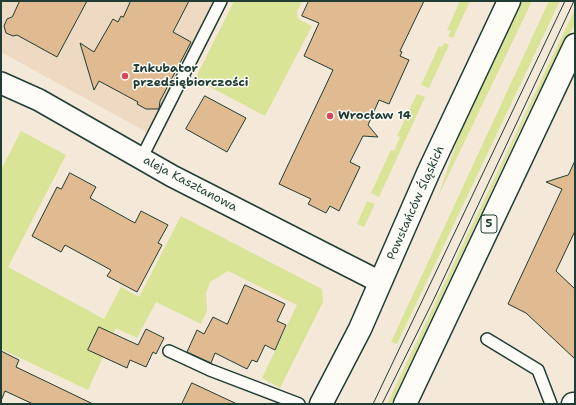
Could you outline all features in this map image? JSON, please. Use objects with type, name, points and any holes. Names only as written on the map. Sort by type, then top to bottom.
[{"type":"main road","name":"Powstańców Śląskich","points":[[321,404],[360,328],[429,171],[509,1]]},
{"type":"main road","name":"5","points":[[405,404],[575,45]]},
{"type":"street","name":"aleja Kasztanowa","points":[[1,83],[40,100],[172,176],[380,282]]},
{"type":"lane","points":[[141,159],[221,1]]},
{"type":"lane","points":[[487,339],[538,370],[551,404]]},
{"type":"lane","points":[[170,351],[210,370],[299,404]]},
{"type":"shaded area","points":[[1,1],[229,1],[159,139],[1,52]]},
{"type":"green space","points":[[234,1],[302,1],[297,12],[298,19],[312,26],[265,116],[195,79]]},
{"type":"green space","points":[[460,1],[470,1],[453,38],[448,36],[451,31],[447,30]]},
{"type":"green space","points":[[522,1],[532,1],[438,197],[459,136]]},
{"type":"green space","points":[[549,1],[560,1],[397,344],[391,342]]},
{"type":"green space","points":[[575,9],[575,24],[530,109],[391,404],[387,404]]},
{"type":"green space","points":[[444,43],[449,45],[429,88],[421,85],[439,46],[442,47]]},
{"type":"green space","points":[[417,94],[425,97],[379,197],[371,193],[391,150],[394,151],[400,137],[397,136]]},
{"type":"green space","points":[[21,131],[66,155],[8,267],[104,319],[121,287],[139,297],[181,216],[322,289],[323,302],[280,388],[262,378],[297,305],[228,271],[210,282],[206,293],[207,311],[201,324],[156,302],[137,338],[116,328],[88,390],[1,349],[1,170]]},
{"type":"green space","points":[[367,201],[375,204],[364,227],[357,224]]},
{"type":"building","points":[[20,1],[87,1],[57,57],[17,35],[13,36],[6,33],[4,26],[7,19],[12,17]]},
{"type":"building","points":[[131,1],[189,1],[173,32],[191,42],[160,101],[159,109],[146,109],[137,104],[138,102],[99,81],[94,90],[80,43],[94,52],[113,19],[118,22],[121,16],[123,17]]},
{"type":"building","points":[[309,1],[424,1],[400,51],[402,52],[400,56],[409,60],[389,104],[379,100],[368,125],[378,137],[363,136],[350,162],[360,167],[339,211],[330,206],[326,213],[308,204],[311,199],[279,184],[333,70],[304,56],[319,23],[302,16]]},
{"type":"building","points":[[205,96],[246,118],[227,152],[186,129]]},
{"type":"building","points":[[575,161],[575,231],[556,271],[575,289],[575,359],[526,313],[508,304],[562,189],[546,182],[568,175]]},
{"type":"building","points":[[70,173],[96,187],[90,198],[135,223],[141,211],[168,225],[158,243],[162,245],[137,292],[107,276],[111,270],[65,245],[61,252],[32,236],[57,187],[61,189]]},
{"type":"building","points":[[245,285],[285,304],[277,321],[286,325],[275,350],[265,345],[257,362],[252,360],[247,369],[215,353],[211,363],[187,352],[197,330],[204,334],[213,317],[227,324]]},
{"type":"building","points":[[99,327],[138,345],[146,329],[164,338],[156,354],[153,352],[146,367],[130,360],[127,368],[88,350]]},
{"type":"building","points":[[1,351],[19,360],[16,367],[93,404],[33,404],[5,391],[1,401]]},
{"type":"building","points":[[192,383],[237,404],[182,404]]},
{"type":"tram line","points":[[373,404],[565,1]]},
{"type":"tram line","points":[[382,404],[433,301],[574,1]]},
{"type":"place","name":"Inkubator przedsiębiorczości","points":[[125,76]]},
{"type":"place","name":"Wrocław 14","points":[[330,116]]}]
